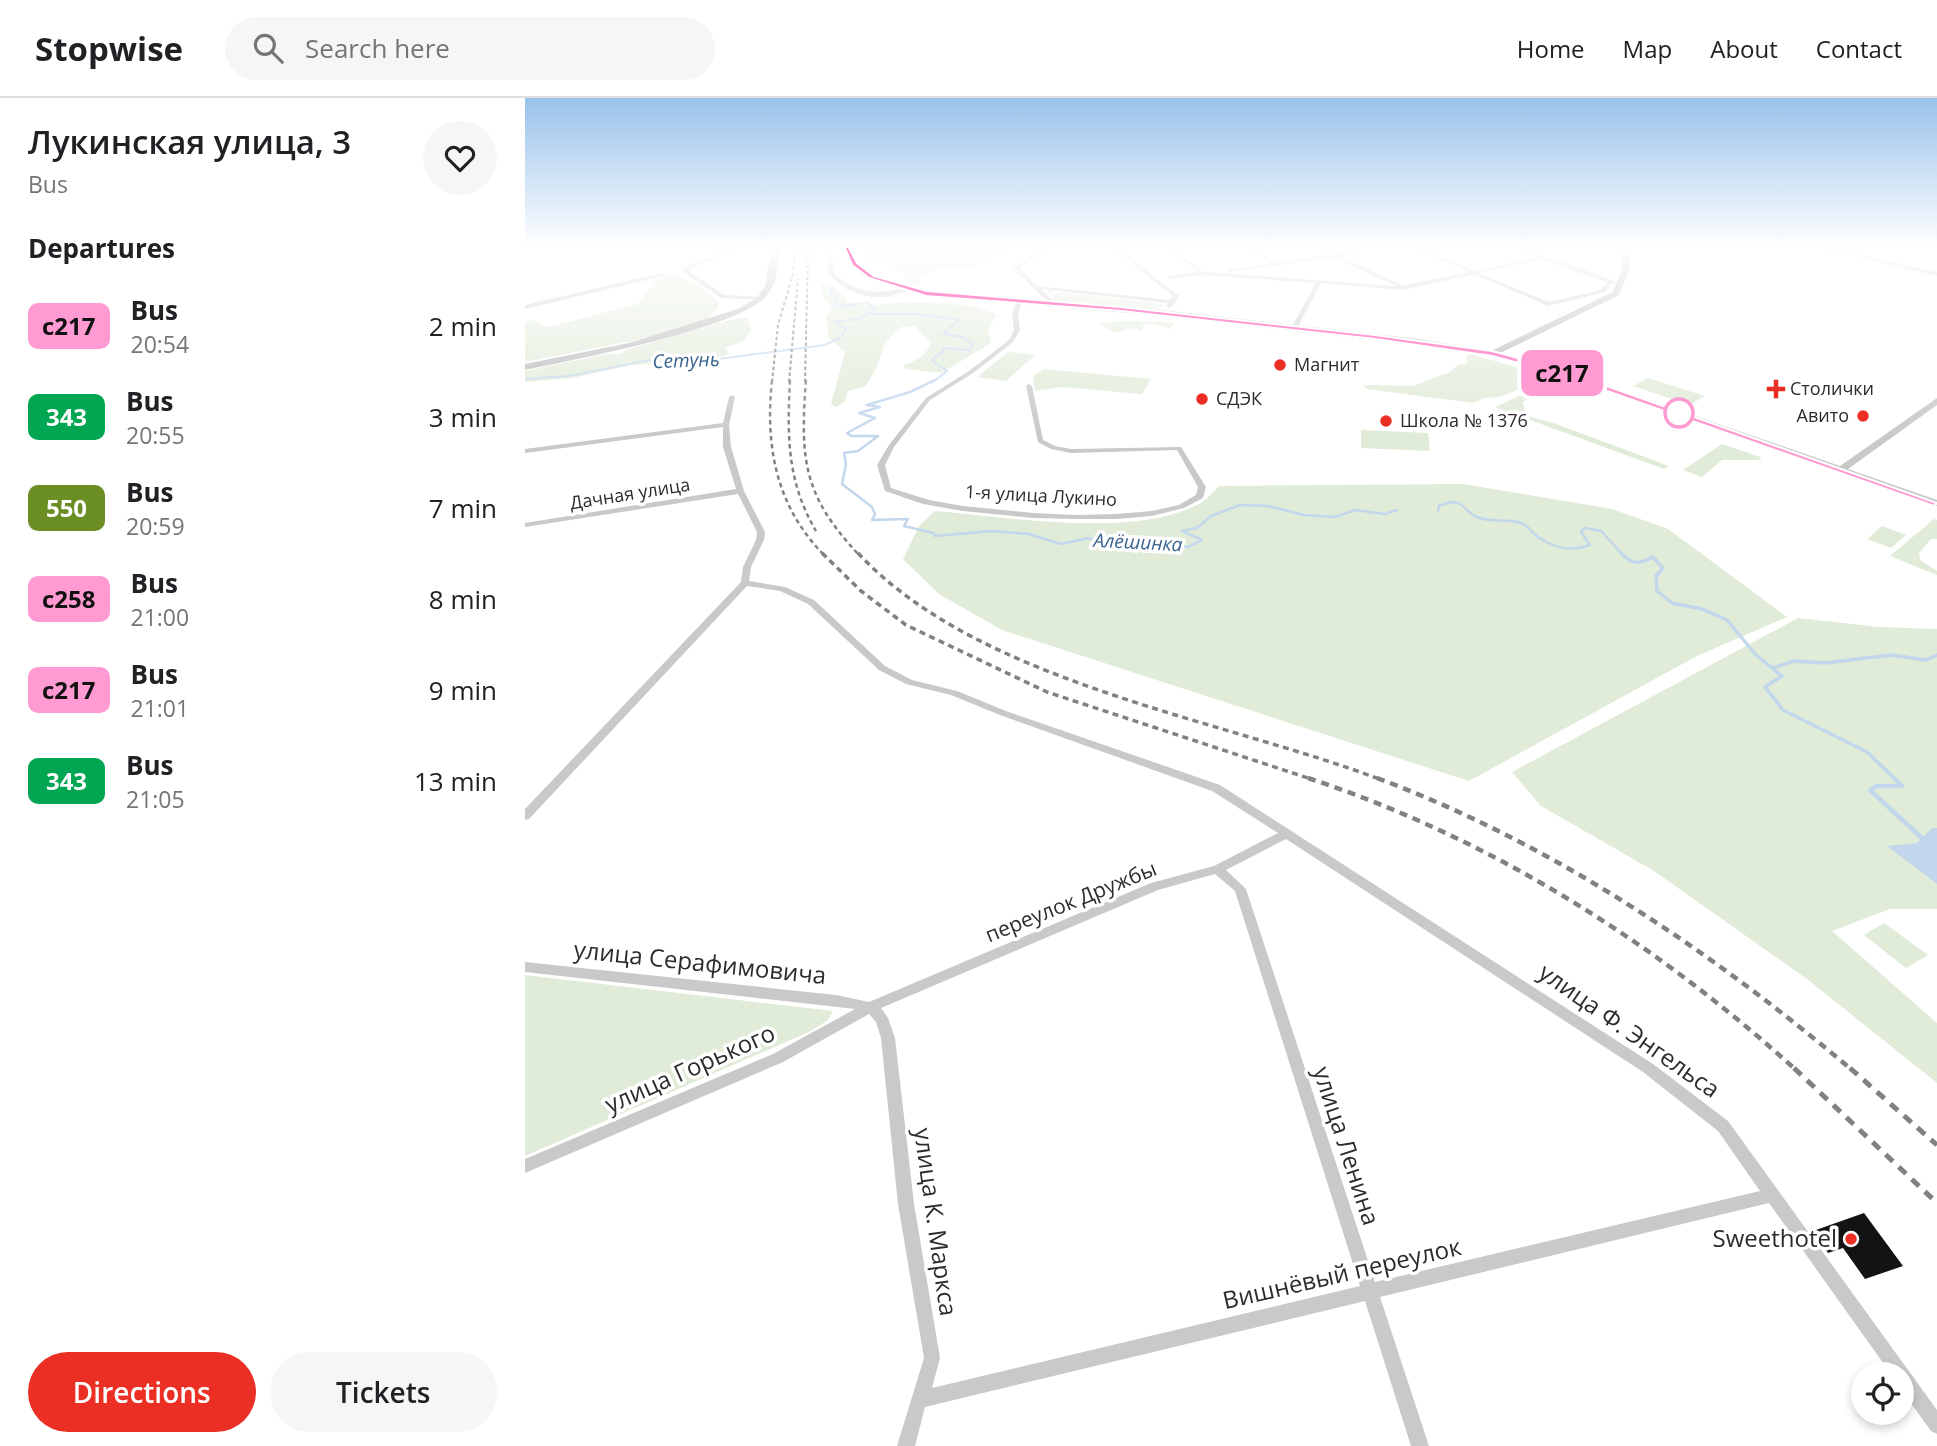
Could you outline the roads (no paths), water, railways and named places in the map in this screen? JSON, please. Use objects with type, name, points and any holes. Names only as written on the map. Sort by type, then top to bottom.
[{"type":"main road","points":[[525,367],[631,345],[708,324],[743,311]]},
{"type":"main road","points":[[1139,311],[1492,354],[1584,311]]},
{"type":"street","name":"1-я улица Лукино","points":[[1016,311],[1017,330],[1011,341],[953,385],[929,399],[891,446],[881,465],[888,489],[936,505],[981,511],[1096,517],[1174,510],[1200,496],[1202,487],[1179,448],[1071,451],[1053,448],[1040,441],[1029,386]]},
{"type":"street","points":[[1294,328],[1303,311]]},
{"type":"street","points":[[1492,354],[1556,371],[1937,503]]},
{"type":"street","points":[[525,816],[745,583],[747,567],[761,532],[740,491],[727,447],[726,425],[732,397]]},
{"type":"street","points":[[1841,470],[1937,401]]},
{"type":"street","points":[[525,451],[726,425]]},
{"type":"street","name":"Дачная улица","points":[[525,525],[740,491]]},
{"type":"street","name":"улица Ф. Энгельса","points":[[745,583],[782,589],[811,602],[882,668],[909,682],[954,693],[1216,788],[1648,1068],[1723,1126],[1892,1362]]},
{"type":"street","name":"переулок Дружбы","points":[[870,1007],[1155,886],[1217,869],[1286,834]]},
{"type":"street","name":"улица Ленина","points":[[1217,869],[1240,888],[1420,1446]]},
{"type":"street","name":"улица Серафимовича","points":[[525,967],[836,1000],[870,1007]]},
{"type":"street","name":"улица Горького","points":[[525,1166],[778,1058],[870,1007]]},
{"type":"street","name":"улица К. Маркса","points":[[870,1007],[885,1021],[906,1204],[932,1357],[922,1399],[913,1418],[906,1446]]},
{"type":"street","name":"Вишнёвый переулок","points":[[922,1399],[1773,1195]]},
{"type":"street","name":"улица Ф. Энгельса","points":[[1914,1393],[1937,1425]]},
{"type":"water","points":[[1932,828],[1937,828],[1937,884],[1887,846],[1917,843]]},
{"type":"waterway","name":"Сетунь","points":[[525,379],[569,376],[670,356],[697,362],[825,345],[840,338],[846,328],[834,322],[859,319],[874,311]]},
{"type":"waterway","name":"Алёшинка","points":[[873,314],[917,314],[959,320],[943,334],[962,337],[973,344],[970,350],[942,348],[944,351],[931,360],[947,371],[933,382]]},
{"type":"waterway","name":"Алёшинка","points":[[935,380],[910,392],[867,405],[880,407],[859,413],[875,418],[847,433],[851,436],[878,436],[858,451],[844,453],[846,464],[842,484],[872,507],[875,514],[872,520],[908,519],[904,526],[933,533],[935,536],[992,531],[1029,534],[1061,544],[1089,538],[1101,543],[1154,542],[1188,547],[1202,540],[1182,531],[1197,528],[1211,516],[1240,505],[1268,506],[1304,515],[1335,517],[1355,510],[1385,514],[1397,510]]},
{"type":"waterway","name":"Алёшинка","points":[[1438,511],[1439,506],[1458,503],[1482,519],[1523,524],[1544,541],[1563,548],[1590,545],[1581,532],[1585,528],[1601,531],[1623,555]]},
{"type":"waterway","name":"Алёшинка","points":[[1623,555],[1636,562],[1653,557],[1663,568],[1656,576],[1657,591],[1672,603],[1702,609],[1727,620],[1756,655],[1782,676],[1765,687],[1783,710],[1867,752],[1896,780]]},
{"type":"waterway","points":[[1773,668],[1794,661],[1825,663],[1891,655],[1926,660],[1937,655]]},
{"type":"waterway","name":"Алёшинка","points":[[1896,780],[1902,786],[1877,786],[1870,790],[1924,840]]},
{"type":"railway","points":[[772,382],[778,325],[782,311]]},
{"type":"railway","points":[[789,382],[795,311]]},
{"type":"railway","points":[[805,382],[807,311]]},
{"type":"railway","points":[[772,380],[770,429],[777,474],[795,516],[824,555]]},
{"type":"railway","points":[[790,380],[789,439],[794,476],[806,513],[816,531]]},
{"type":"railway","points":[[806,380],[804,433],[809,475],[826,514],[859,555]]},
{"type":"railway","points":[[858,553],[908,597],[967,634],[1034,665],[1104,692],[1382,780]]},
{"type":"railway","points":[[824,555],[861,591],[906,625],[1047,692],[1309,778]]},
{"type":"railway","points":[[1309,778],[1314,780]]},
{"type":"railway","points":[[1309,778],[1441,831],[1567,898],[1686,979],[1796,1070]]},
{"type":"railway","points":[[1377,778],[1382,780]]},
{"type":"railway","points":[[1382,780],[1442,804],[1505,834],[1627,903],[1742,983],[1852,1070]]},
{"type":"railway","points":[[1794,1068],[1937,1203]]},
{"type":"railway","points":[[1850,1068],[1937,1145]]},
{"type":"place","name":"Магнит","points":[[1280,365]]},
{"type":"place","name":"Столички","points":[[1776,389]]},
{"type":"place","name":"СДЭК","points":[[1202,399]]},
{"type":"place","name":"Авито","points":[[1863,416]]},
{"type":"place","name":"Школа № 1376","points":[[1386,421]]},
{"type":"place","name":"Sweethotel","points":[[1851,1239]]}]
